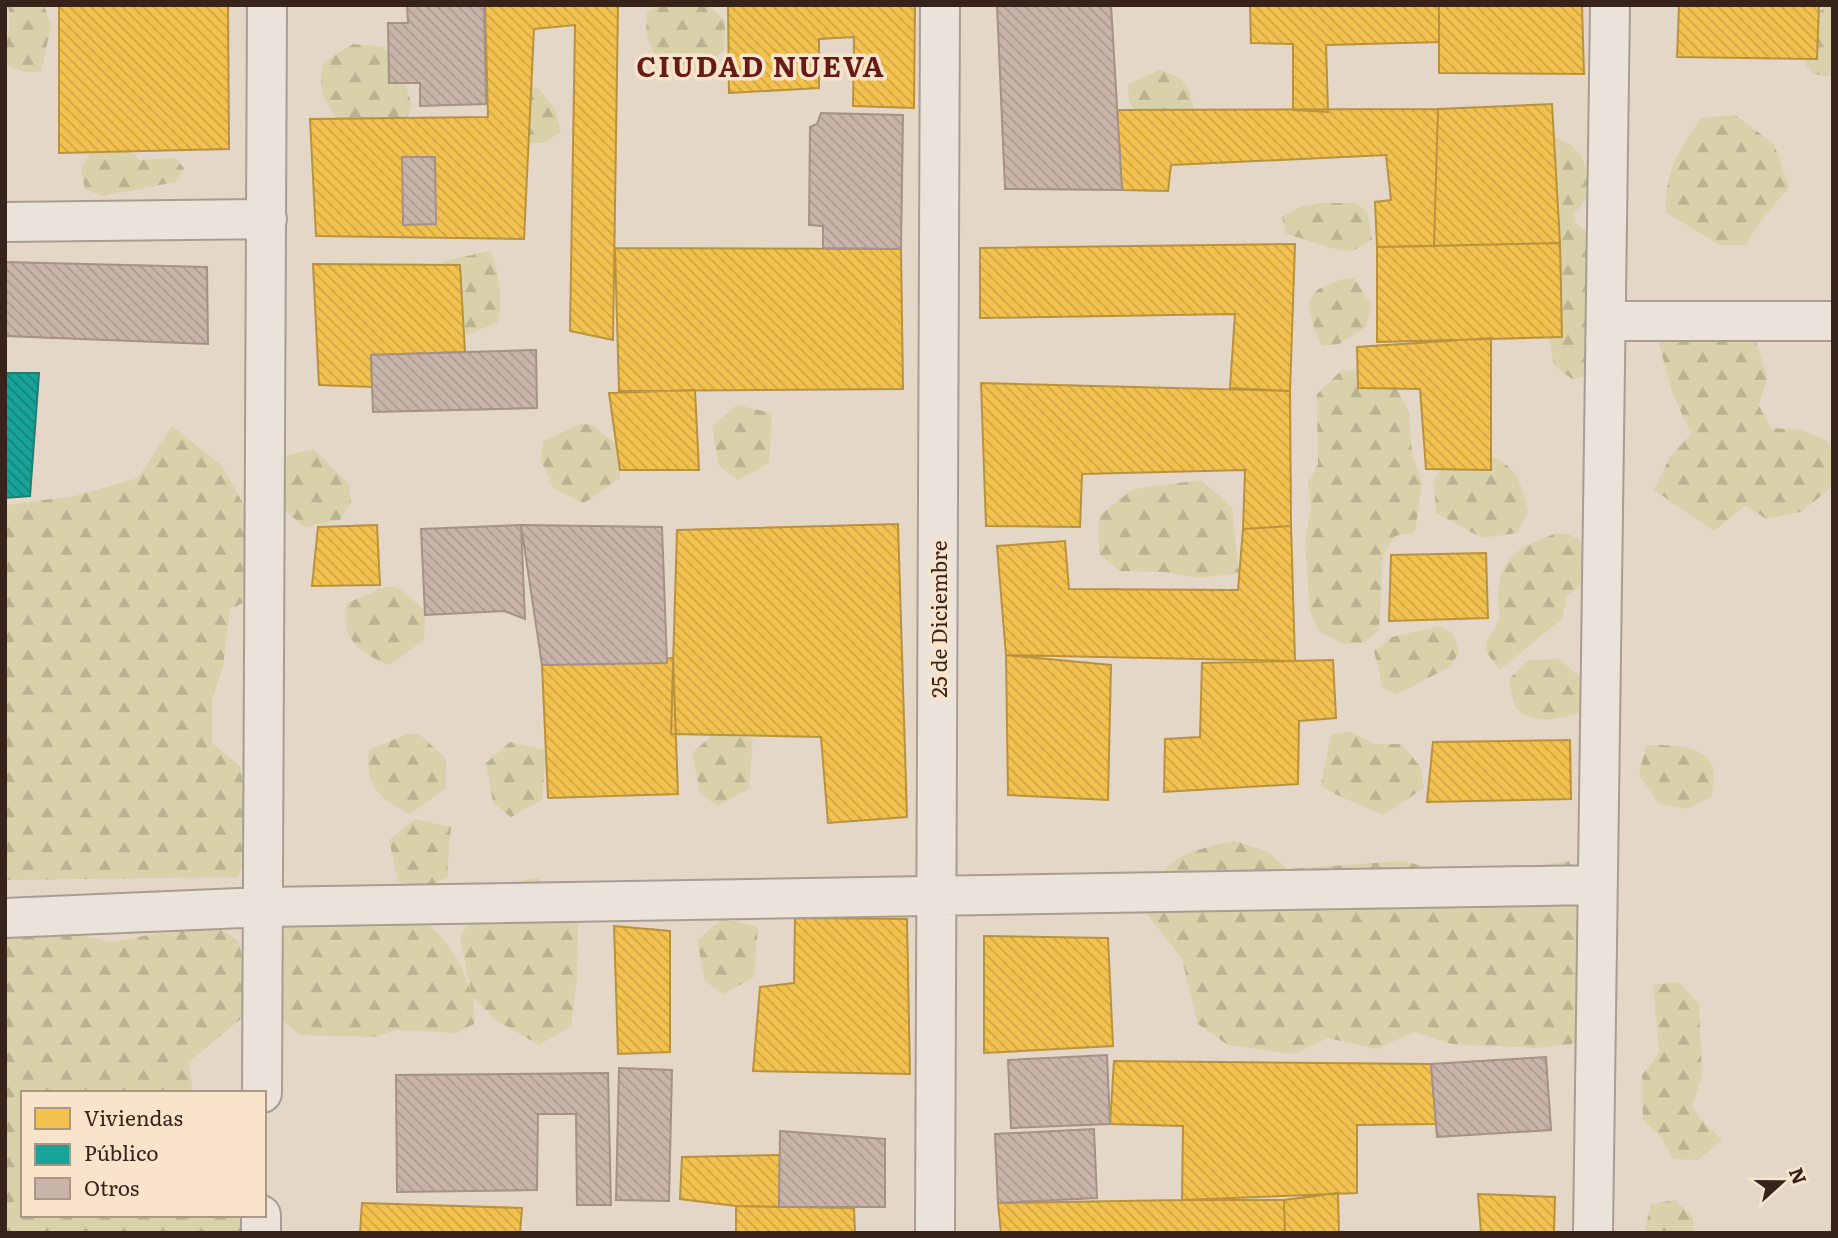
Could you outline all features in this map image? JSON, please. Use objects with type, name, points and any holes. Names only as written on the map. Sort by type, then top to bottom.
[{"type":"street","points":[[262,1091],[265,907],[267,5]]},
{"type":"street","name":"25 de Diciembre","points":[[935,1233],[940,5]]},
{"type":"street","points":[[1593,1233],[1594,885],[1607,321],[1610,5]]},
{"type":"street","points":[[5,222],[267,219]]},
{"type":"street","points":[[1607,321],[1833,321]]},
{"type":"street","points":[[5,918],[265,907],[1594,885]]},
{"type":"green space","points":[[8,5],[44,5],[51,26],[41,72],[25,72],[5,65]]},
{"type":"green space","points":[[660,5],[707,5],[725,20],[724,50],[689,75],[668,65],[654,52],[647,35],[647,12]]},
{"type":"green space","points":[[1826,5],[1833,5],[1833,77],[1813,74],[1806,65],[1803,29]]},
{"type":"green space","points":[[353,44],[384,47],[404,79],[412,106],[402,133],[348,133],[330,108],[321,83],[324,62]]},
{"type":"green space","points":[[1159,70],[1177,77],[1186,86],[1196,117],[1146,128],[1129,101],[1128,84]]},
{"type":"green space","points":[[503,88],[538,88],[555,109],[561,132],[543,143],[528,143]]},
{"type":"green space","points":[[1735,115],[1774,144],[1789,187],[1759,223],[1746,245],[1720,245],[1665,212],[1666,197],[1674,162],[1701,118]]},
{"type":"green space","points":[[1536,132],[1571,145],[1583,160],[1588,182],[1589,197],[1574,213],[1576,223],[1596,240],[1596,373],[1572,379],[1554,365],[1547,329]]},
{"type":"green space","points":[[97,143],[127,144],[139,160],[175,158],[184,168],[175,182],[102,196],[85,189],[81,168]]},
{"type":"green space","points":[[1320,203],[1356,203],[1367,212],[1372,240],[1354,250],[1346,251],[1286,234],[1282,217],[1300,207]]},
{"type":"green space","points":[[490,251],[500,286],[498,322],[467,335],[444,316],[439,267],[448,260]]},
{"type":"green space","points":[[1354,277],[1371,305],[1366,327],[1339,344],[1322,346],[1311,317],[1311,298],[1325,286]]},
{"type":"green space","points":[[1679,330],[1754,335],[1767,377],[1759,406],[1771,428],[1803,430],[1829,442],[1833,453],[1833,486],[1801,512],[1766,519],[1746,505],[1714,531],[1654,490],[1670,457],[1691,434],[1672,392],[1659,344]]},
{"type":"green space","points":[[1342,370],[1370,371],[1393,381],[1409,412],[1412,453],[1422,483],[1415,532],[1395,536],[1383,555],[1379,630],[1364,643],[1344,644],[1320,632],[1310,612],[1305,541],[1311,509],[1308,484],[1318,464],[1317,394]]},
{"type":"green space","points":[[737,405],[772,413],[769,463],[738,480],[719,466],[712,426]]},
{"type":"green space","points":[[581,424],[593,425],[620,448],[620,478],[584,503],[554,489],[541,460],[543,441]]},
{"type":"green space","points":[[172,426],[222,466],[267,546],[266,592],[230,609],[223,666],[212,701],[212,743],[240,766],[254,838],[238,877],[5,880],[5,505],[75,496],[138,478]]},
{"type":"green space","points":[[313,449],[349,484],[351,503],[340,520],[305,527],[285,511],[277,458]]},
{"type":"green space","points":[[1474,449],[1505,464],[1517,477],[1528,511],[1517,533],[1482,538],[1436,513],[1434,480],[1450,455]]},
{"type":"green space","points":[[1201,480],[1232,507],[1239,573],[1199,578],[1165,572],[1120,571],[1099,554],[1099,516],[1133,489]]},
{"type":"green space","points":[[1554,534],[1568,534],[1580,540],[1586,560],[1584,584],[1567,595],[1562,620],[1500,669],[1487,653],[1486,647],[1499,618],[1498,596],[1503,571],[1507,562],[1521,549]]},
{"type":"green space","points":[[385,587],[397,587],[425,610],[424,640],[389,665],[368,655],[354,643],[347,627],[346,616],[347,603]]},
{"type":"green space","points":[[1440,626],[1453,633],[1459,653],[1448,668],[1397,694],[1383,688],[1374,651],[1392,637]]},
{"type":"green space","points":[[1559,659],[1585,681],[1586,711],[1549,719],[1530,718],[1522,714],[1516,707],[1509,679],[1529,660]]},
{"type":"green space","points":[[1349,731],[1375,744],[1401,744],[1420,766],[1424,788],[1383,815],[1321,785],[1331,735]]},
{"type":"green space","points":[[716,732],[753,739],[749,789],[717,806],[700,793],[692,753]]},
{"type":"green space","points":[[407,734],[419,734],[446,758],[446,788],[410,814],[390,803],[376,790],[368,762],[369,750]]},
{"type":"green space","points":[[510,742],[546,750],[542,800],[511,817],[493,803],[486,763]]},
{"type":"green space","points":[[1646,745],[1684,747],[1702,754],[1713,768],[1712,796],[1687,809],[1658,803],[1639,775]]},
{"type":"green space","points":[[415,819],[451,827],[447,877],[415,894],[398,880],[389,840]]},
{"type":"green space","points":[[1234,841],[1267,851],[1287,869],[1403,861],[1435,869],[1465,908],[1486,906],[1520,868],[1569,861],[1615,920],[1611,1013],[1571,1044],[1535,1048],[1452,1044],[1414,1032],[1376,1049],[1328,1038],[1294,1054],[1228,1045],[1198,1024],[1182,959],[1147,914],[1160,877],[1173,862],[1193,852]]},
{"type":"green space","points":[[538,878],[578,922],[577,978],[571,1026],[539,1045],[496,1020],[474,998],[474,1024],[456,1033],[397,1030],[373,1037],[300,1035],[278,1016],[280,952],[285,929],[303,915],[403,905],[445,941],[471,991],[460,938],[489,886]]},
{"type":"green space","points":[[722,919],[758,927],[754,977],[723,994],[705,981],[697,940]]},
{"type":"green space","points":[[5,920],[112,942],[210,923],[238,940],[249,981],[243,1017],[188,1063],[193,1091],[21,1091],[21,1217],[247,1217],[247,1233],[5,1233]]},
{"type":"green space","points":[[1679,982],[1699,1004],[1702,1076],[1692,1106],[1699,1118],[1722,1140],[1698,1160],[1673,1159],[1661,1137],[1643,1120],[1642,1075],[1659,1053],[1653,985]]},
{"type":"green space","points":[[1675,1200],[1693,1217],[1694,1233],[1644,1233],[1651,1204]]},
{"type":"building: Viviendas","points":[[59,5],[228,5],[229,149],[59,153]]},
{"type":"building: Viviendas","points":[[485,5],[618,5],[613,340],[570,331],[575,25],[534,29],[524,239],[316,236],[310,119],[488,117]]},
{"type":"building: Viviendas","points":[[728,5],[915,5],[914,108],[853,106],[854,37],[819,39],[819,88],[729,93]]},
{"type":"building: Viviendas","points":[[1250,5],[1439,5],[1439,42],[1326,45],[1328,112],[1293,110],[1293,44],[1251,43]]},
{"type":"building: Viviendas","points":[[1439,5],[1582,5],[1584,74],[1439,73]]},
{"type":"building: Viviendas","points":[[1679,5],[1819,5],[1817,59],[1677,57]]},
{"type":"building: Viviendas","points":[[1552,104],[1560,243],[1434,246],[1438,109]]},
{"type":"building: Viviendas","points":[[1438,109],[1434,246],[1377,247],[1375,202],[1391,200],[1386,155],[1171,165],[1168,191],[1122,190],[1117,110]]},
{"type":"building: Viviendas","points":[[1560,243],[1562,337],[1377,342],[1377,247]]},
{"type":"building: Viviendas","points":[[1295,244],[1290,391],[1230,388],[1235,314],[980,318],[980,248]]},
{"type":"building: Viviendas","points":[[615,248],[901,249],[903,389],[619,391]]},
{"type":"building: Viviendas","points":[[313,264],[460,265],[465,352],[371,355],[372,387],[319,385]]},
{"type":"building: Viviendas","points":[[1491,338],[1491,470],[1426,469],[1420,389],[1358,388],[1357,347]]},
{"type":"building: Viviendas","points":[[981,383],[1290,391],[1291,526],[1243,529],[1245,470],[1082,474],[1080,527],[986,526]]},
{"type":"building: Viviendas","points":[[695,390],[699,470],[620,470],[609,393]]},
{"type":"building: Viviendas","points":[[898,524],[907,817],[828,823],[821,737],[671,734],[677,530]]},
{"type":"building: Viviendas","points":[[377,525],[380,585],[312,586],[318,527]]},
{"type":"building: Viviendas","points":[[1291,526],[1295,661],[1006,655],[997,546],[1065,541],[1069,589],[1238,590],[1243,529]]},
{"type":"building: Viviendas","points":[[1486,553],[1488,618],[1389,621],[1391,555]]},
{"type":"building: Viviendas","points":[[1006,655],[1111,665],[1108,800],[1008,795]]},
{"type":"building: Viviendas","points":[[673,658],[678,794],[548,798],[542,665]]},
{"type":"building: Viviendas","points":[[1333,660],[1336,718],[1299,721],[1298,784],[1164,792],[1165,739],[1200,737],[1202,663]]},
{"type":"building: Viviendas","points":[[1570,740],[1571,799],[1427,802],[1433,742]]},
{"type":"building: Viviendas","points":[[795,918],[907,919],[910,1074],[753,1071],[760,987],[794,983]]},
{"type":"building: Viviendas","points":[[614,926],[670,931],[670,1052],[618,1054]]},
{"type":"building: Viviendas","points":[[984,936],[1108,938],[1113,1046],[984,1053]]},
{"type":"building: Viviendas","points":[[1114,1061],[1431,1064],[1436,1124],[1357,1125],[1357,1193],[1182,1200],[1183,1126],[1110,1124]]},
{"type":"building: Viviendas","points":[[780,1155],[779,1207],[736,1206],[680,1199],[682,1157]]},
{"type":"building: Viviendas","points":[[1338,1193],[1339,1233],[1285,1233],[1284,1200]]},
{"type":"building: Viviendas","points":[[1478,1194],[1555,1197],[1554,1233],[1481,1233]]},
{"type":"building: Viviendas","points":[[1284,1200],[1285,1233],[1001,1233],[998,1203]]},
{"type":"building: Viviendas","points":[[362,1203],[522,1208],[520,1233],[360,1233]]},
{"type":"building: Viviendas","points":[[736,1206],[854,1208],[855,1233],[736,1233]]},
{"type":"building: Público","points":[[5,373],[39,373],[30,496],[5,498]]},
{"type":"building: Otros","points":[[407,5],[484,5],[486,104],[420,106],[420,83],[389,83],[388,23],[408,23]]},
{"type":"building: Otros","points":[[997,5],[1111,5],[1122,190],[1005,189]]},
{"type":"building: Otros","points":[[821,113],[903,115],[901,249],[823,248],[823,226],[809,225],[810,127],[817,124]]},
{"type":"building: Otros","points":[[402,157],[435,157],[436,224],[403,225]]},
{"type":"building: Otros","points":[[5,262],[207,267],[208,344],[5,336]]},
{"type":"building: Otros","points":[[536,350],[537,408],[373,412],[371,355]]},
{"type":"building: Otros","points":[[521,525],[525,619],[504,611],[425,615],[421,529]]},
{"type":"building: Otros","points":[[521,525],[662,527],[667,663],[542,665]]},
{"type":"building: Otros","points":[[1107,1055],[1110,1124],[1011,1128],[1008,1060]]},
{"type":"building: Otros","points":[[1546,1057],[1551,1130],[1437,1137],[1431,1064]]},
{"type":"building: Otros","points":[[619,1068],[672,1070],[669,1201],[616,1200]]},
{"type":"building: Otros","points":[[608,1073],[611,1205],[577,1205],[576,1114],[538,1114],[537,1190],[397,1192],[396,1075]]},
{"type":"building: Otros","points":[[1094,1129],[1097,1198],[998,1203],[995,1134]]},
{"type":"building: Otros","points":[[780,1131],[885,1139],[885,1207],[779,1207]]},
{"type":"district","name":"CIUDAD NUEVA","points":[[761,65]]}]
